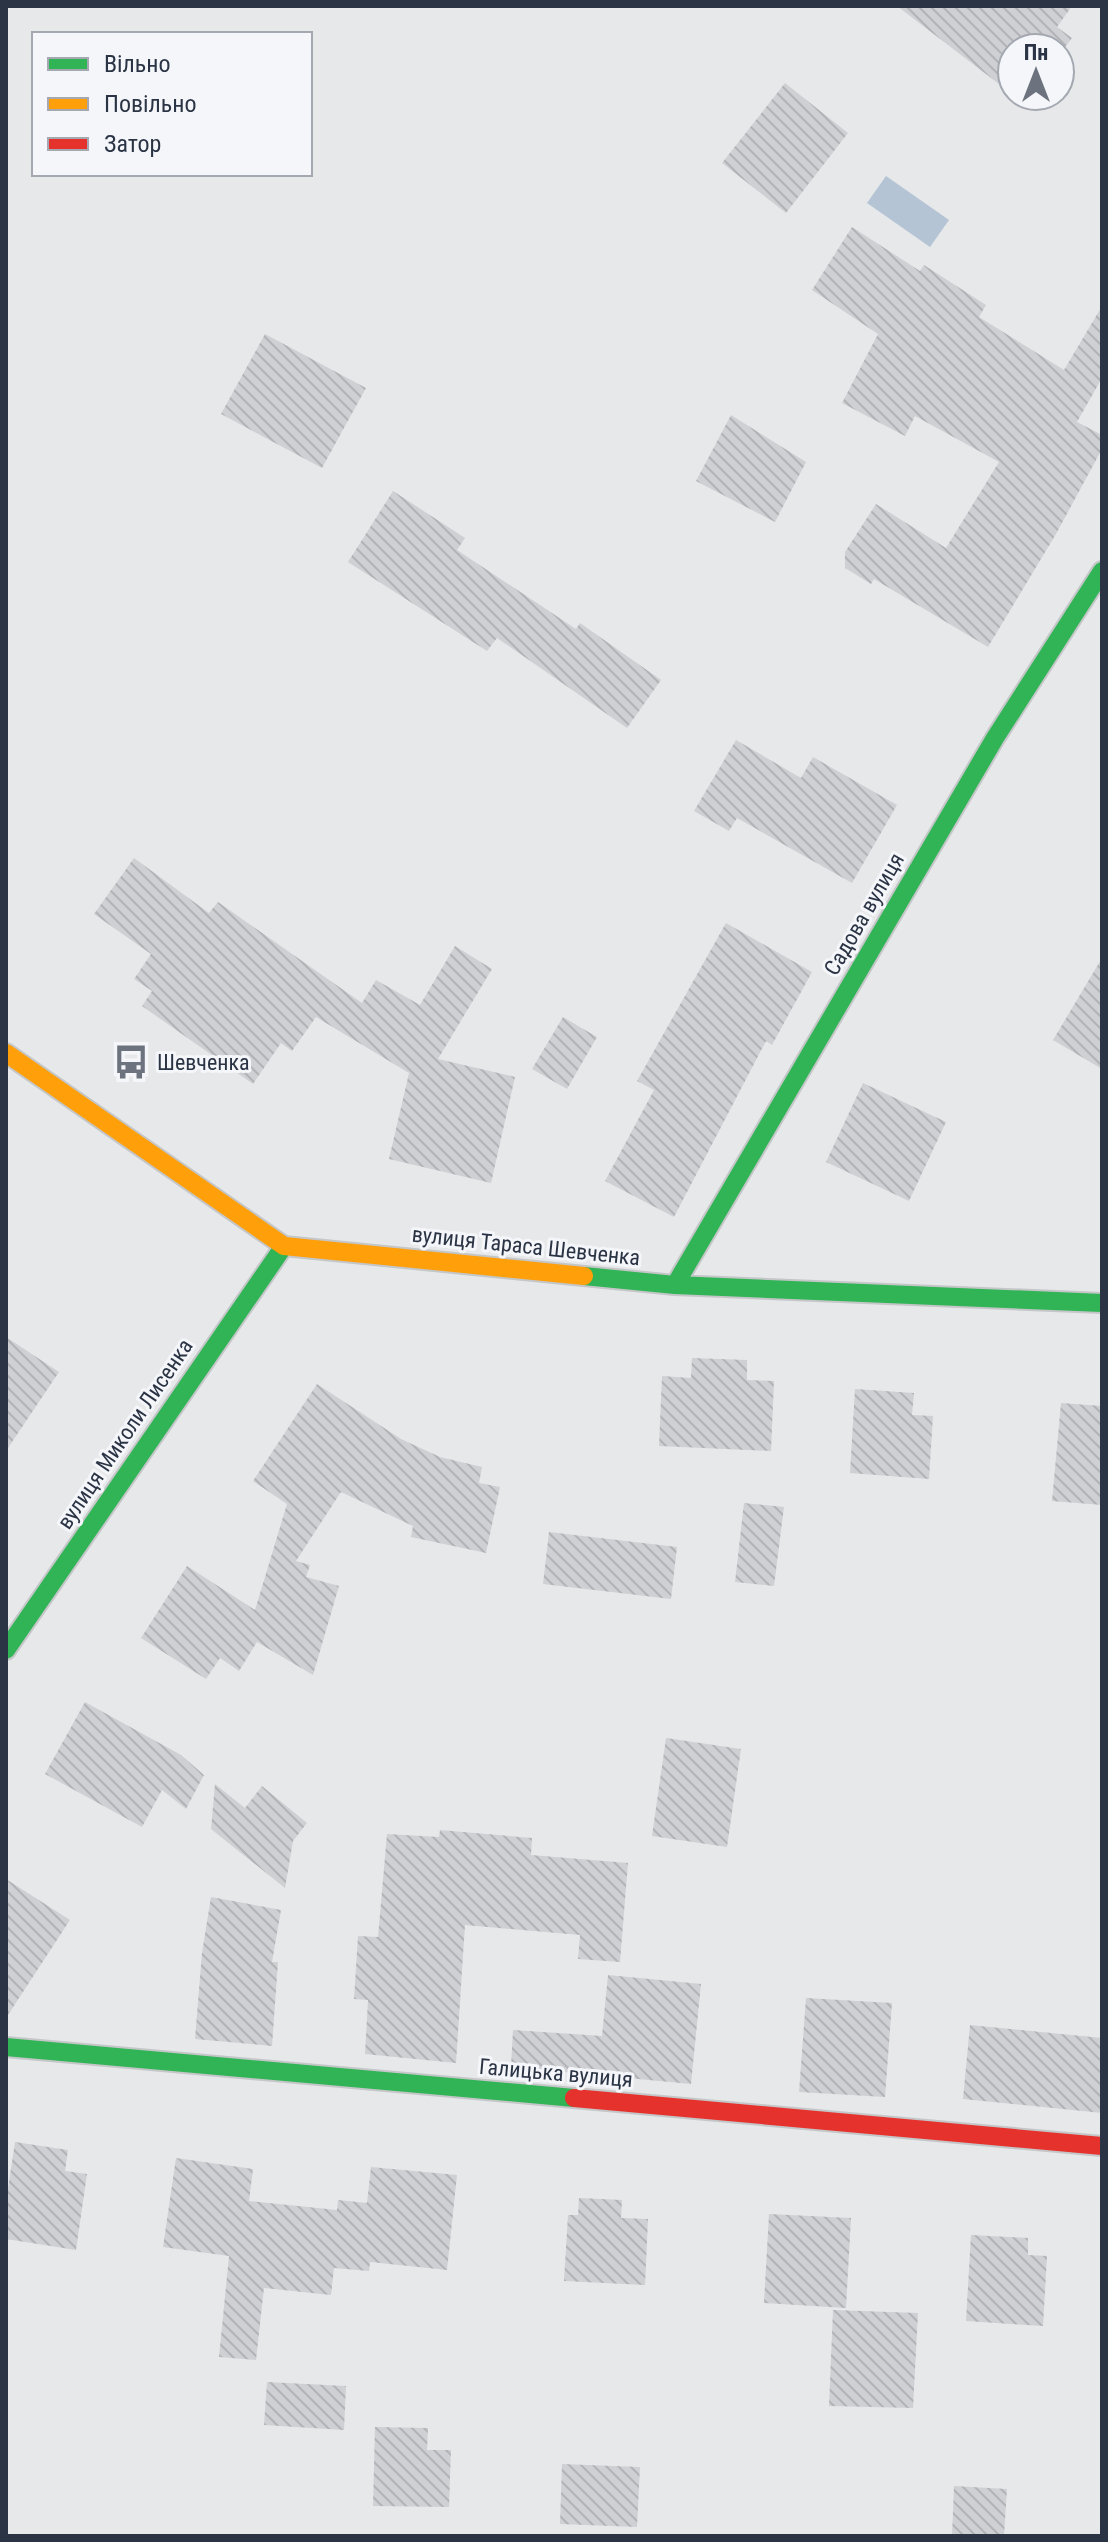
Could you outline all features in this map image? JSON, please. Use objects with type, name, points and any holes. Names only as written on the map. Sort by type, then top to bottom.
[{"type":"street","name":"Садова вулиця","points":[[675,1285],[995,738],[1102,571]]},
{"type":"street","name":"вулиця Тараса Шевченка","points":[[6,1053],[284,1246],[675,1285],[1102,1303]]},
{"type":"street","name":"вулиця Миколи Лисенка","points":[[6,1650],[284,1246]]},
{"type":"street","name":"Галицька вулиця","points":[[6,2047],[1102,2146]]},
{"type":"water","points":[[886,176],[949,220],[930,247],[867,203]]},
{"type":"building","points":[[897,6],[1072,6],[1057,27],[1064,32],[996,32],[996,82]]},
{"type":"building","points":[[785,83],[848,133],[786,213],[722,163]]},
{"type":"building","points":[[852,227],[920,271],[924,265],[986,305],[979,317],[1064,370],[1102,306],[1102,378],[1077,422],[1102,435],[1102,449],[1056,534],[988,647],[874,579],[871,584],[845,568],[845,552],[876,504],[946,548],[999,462],[915,416],[905,436],[842,403],[878,334],[812,290]]},
{"type":"building","points":[[265,334],[366,388],[322,468],[221,414]]},
{"type":"building","points":[[731,415],[806,462],[775,522],[696,481]]},
{"type":"building","points":[[393,491],[465,538],[457,550],[576,629],[580,623],[661,680],[627,728],[497,638],[487,651],[348,562]]},
{"type":"building","points":[[736,740],[801,778],[813,757],[897,805],[852,883],[737,818],[729,831],[694,811]]},
{"type":"building","points":[[134,858],[209,913],[218,902],[362,1003],[376,980],[420,1005],[455,946],[492,969],[438,1059],[515,1077],[491,1183],[389,1159],[409,1073],[316,1017],[292,1051],[281,1043],[253,1084],[142,1006],[152,991],[134,979],[151,954],[94,914]]},
{"type":"building","points":[[726,923],[812,972],[772,1045],[766,1041],[674,1217],[605,1181],[654,1090],[637,1081]]},
{"type":"building","points":[[1102,958],[1102,1069],[1053,1040]]},
{"type":"building","points":[[563,1017],[597,1037],[567,1089],[532,1069]]},
{"type":"building","points":[[863,1083],[946,1122],[909,1201],[826,1162]]},
{"type":"building","points":[[6,1337],[59,1372],[6,1451]]},
{"type":"building","points":[[692,1358],[747,1360],[747,1380],[774,1381],[771,1451],[659,1446],[662,1376],[691,1378]]},
{"type":"building","points":[[317,1384],[401,1439],[440,1457],[482,1467],[479,1483],[500,1487],[486,1553],[411,1537],[413,1526],[341,1492],[296,1561],[310,1565],[306,1577],[339,1586],[313,1675],[257,1642],[239,1671],[220,1658],[206,1679],[141,1638],[187,1566],[255,1610],[287,1504],[253,1481]]},
{"type":"building","points":[[855,1389],[914,1393],[912,1415],[933,1416],[929,1479],[850,1473]]},
{"type":"building","points":[[1061,1403],[1102,1406],[1102,1505],[1052,1501]]},
{"type":"building","points":[[744,1503],[784,1507],[774,1586],[735,1582]]},
{"type":"building","points":[[549,1532],[677,1547],[671,1599],[543,1584]]},
{"type":"building","points":[[85,1702],[181,1755],[204,1775],[186,1809],[162,1790],[142,1827],[45,1774]]},
{"type":"building","points":[[666,1738],[741,1749],[727,1847],[652,1836]]},
{"type":"building","points":[[215,1784],[245,1808],[262,1786],[307,1823],[293,1841],[285,1888],[211,1829]]},
{"type":"building","points":[[440,1830],[532,1838],[531,1855],[628,1863],[620,1962],[578,1959],[580,1935],[465,1925],[456,2063],[365,2054],[368,2000],[354,1999],[358,1936],[378,1937],[387,1834],[439,1837]]},
{"type":"building","points":[[6,1879],[70,1920],[6,2018]]},
{"type":"building","points":[[211,1897],[281,1910],[272,1962],[278,1962],[272,2046],[195,2039],[202,1953]]},
{"type":"building","points":[[608,1975],[701,1984],[691,2084],[511,2067],[513,2030],[602,2036]]},
{"type":"building","points":[[806,1998],[892,2003],[885,2097],[799,2092]]},
{"type":"building","points":[[970,2025],[1102,2038],[1102,2113],[963,2099]]},
{"type":"building","points":[[15,2142],[68,2150],[65,2171],[87,2174],[76,2250],[6,2239],[6,2202]]},
{"type":"building","points":[[176,2158],[253,2169],[249,2201],[337,2210],[338,2200],[367,2203],[371,2167],[457,2175],[447,2270],[370,2262],[369,2271],[334,2268],[331,2295],[264,2288],[256,2360],[219,2357],[229,2256],[163,2247]]},
{"type":"building","points":[[579,2198],[622,2200],[621,2218],[648,2219],[645,2285],[564,2281],[568,2215],[578,2215]]},
{"type":"building","points":[[769,2214],[851,2218],[846,2308],[764,2303]]},
{"type":"building","points":[[971,2235],[1028,2238],[1028,2255],[1047,2256],[1043,2326],[966,2321]]},
{"type":"building","points":[[833,2310],[918,2313],[913,2408],[829,2406]]},
{"type":"building","points":[[267,2382],[346,2386],[344,2430],[264,2425]]},
{"type":"building","points":[[375,2427],[428,2428],[427,2450],[451,2450],[449,2507],[373,2506]]},
{"type":"building","points":[[562,2464],[640,2467],[637,2527],[560,2524]]},
{"type":"building","points":[[954,2486],[1007,2489],[1004,2536],[952,2536]]},
{"type":"traffic: fast","points":[[675,1285],[995,738],[1102,571]]},
{"type":"traffic: fast","points":[[6,1650],[284,1246]]},
{"type":"traffic: fast","points":[[584,1276],[675,1285],[1102,1303]]},
{"type":"traffic: fast","points":[[6,2047],[574,2098]]},
{"type":"traffic: slow","points":[[6,1053],[284,1246],[584,1276]]},
{"type":"traffic: jam","points":[[574,2098],[1102,2146]]},
{"type":"place","name":"Шевченка","points":[[131,1062]]}]
